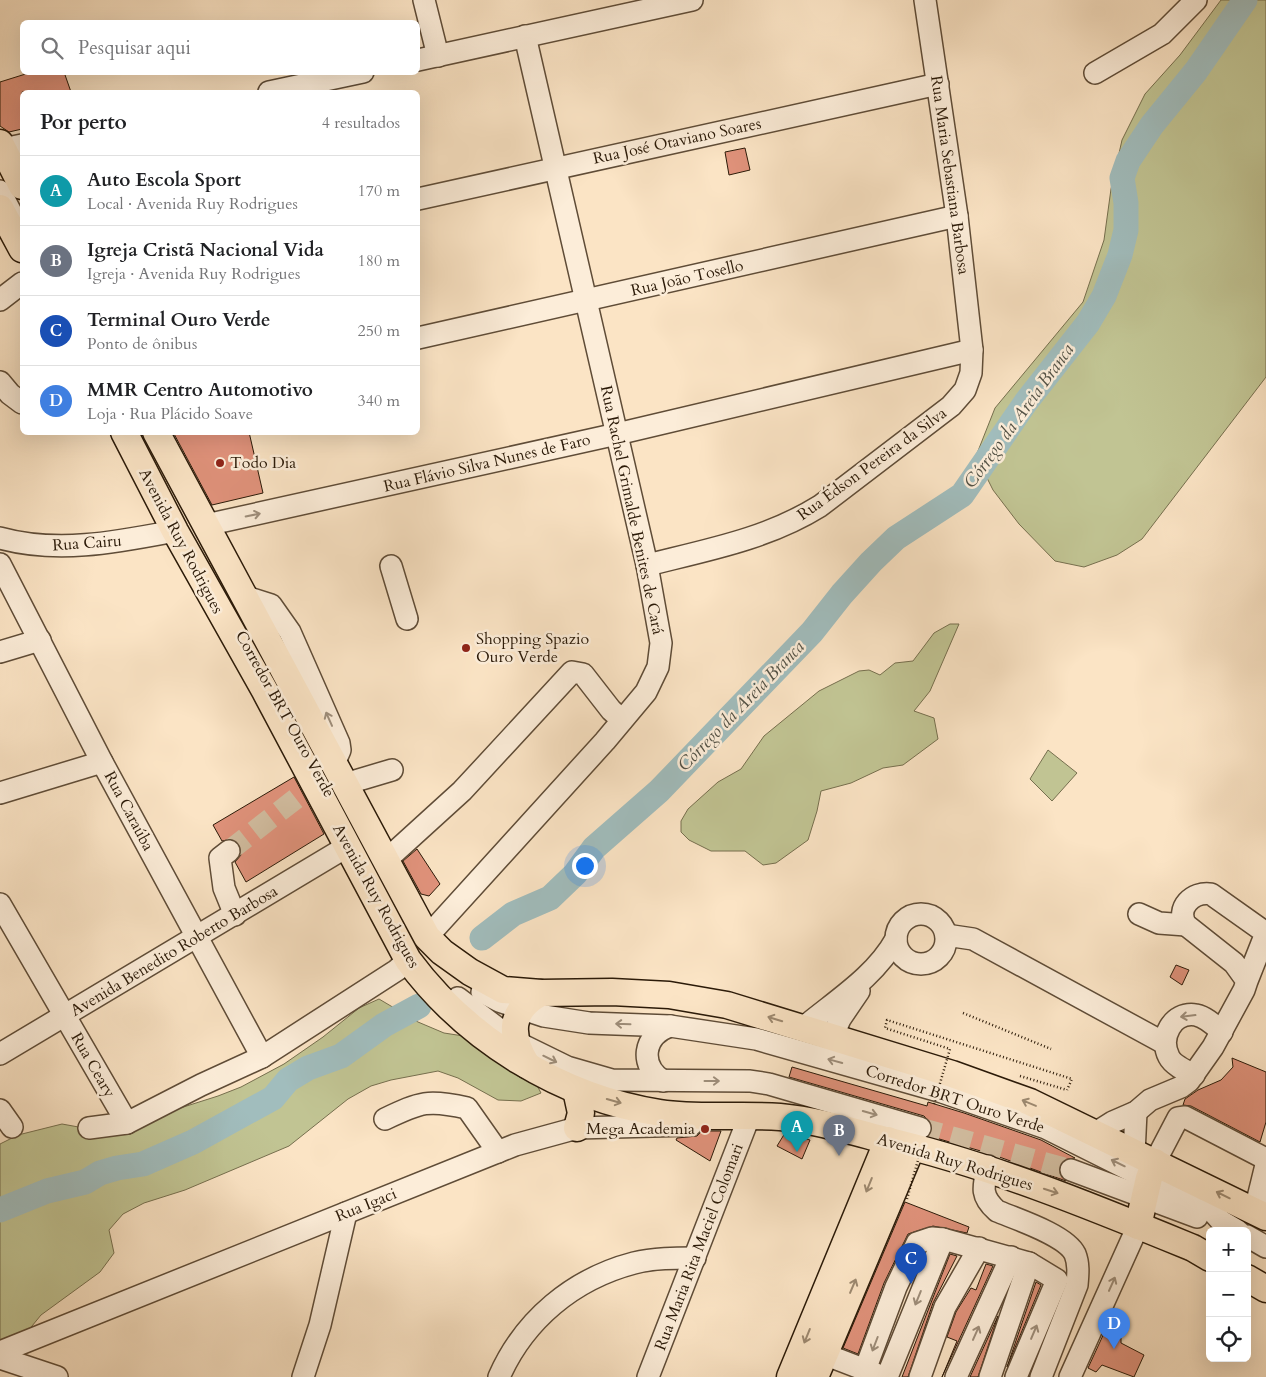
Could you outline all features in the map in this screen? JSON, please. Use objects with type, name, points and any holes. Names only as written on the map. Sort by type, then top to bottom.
[{"type":"main road","points":[[5,150],[20,182]]},
{"type":"main road","points":[[0,208],[20,245]]},
{"type":"main road","name":"Avenida Ruy Rodrigues","points":[[126,435],[190,528],[243,596],[385,861],[437,995],[478,1032],[522,1053],[576,1090],[658,1113],[748,1120],[796,1119],[910,1140],[1069,1197],[1206,1256]]},
{"type":"main road","name":"Avenida Ruy Rodrigues","points":[[157,435],[190,528],[311,787],[348,846],[417,946],[442,952],[470,972],[503,990],[541,993],[612,992],[669,995],[727,1005],[952,1074],[1030,1102],[1094,1134],[1146,1173],[1260,1214]]},
{"type":"main road","points":[[522,1053],[515,1027],[520,1008],[528,1000],[541,993]]},
{"type":"main road","points":[[576,1090],[581,1113],[577,1128]]},
{"type":"main road","points":[[821,1369],[910,1140]]},
{"type":"main road","points":[[790,1377],[910,1140]]},
{"type":"main road","points":[[1138,1226],[1146,1173]]},
{"type":"main road","points":[[1251,1280],[1266,1289]]},
{"type":"street","points":[[424,0],[428,58],[692,0]]},
{"type":"street","name":"Rua Maria Sebastiana Barbosa","points":[[925,0],[957,216],[972,350]]},
{"type":"street","points":[[1095,73],[1162,34],[1196,0]]},
{"type":"street","name":"Rua Rachel Grimalde Benites de Cará","points":[[89,1128],[127,1123],[201,1085],[262,1057],[397,970],[622,720],[646,692],[658,667],[660,643],[647,564],[588,301],[525,36]]},
{"type":"street","points":[[278,90],[349,75]]},
{"type":"street","name":"Rua José Otaviano Soares","points":[[420,199],[938,84]]},
{"type":"street","points":[[5,150],[20,199]]},
{"type":"street","points":[[0,191],[20,231]]},
{"type":"street","name":"Rua João Tosello","points":[[420,338],[957,216]]},
{"type":"street","points":[[0,300],[20,285]]},
{"type":"street","name":"Rua Flávio Silva Nunes de Faro","points":[[190,528],[617,434],[972,350]]},
{"type":"street","name":"Rua Édson Pereira da Silva","points":[[647,564],[740,542],[772,532],[820,506],[950,406],[965,390],[971,373],[972,350]]},
{"type":"street","points":[[0,382],[10,394],[20,402]]},
{"type":"street","name":"Corredor BRT Ouro Verde","points":[[133,435],[190,528],[417,946],[480,991],[544,1016],[589,1023],[670,1026],[756,1039],[942,1092],[1046,1128],[1146,1173],[1212,1211],[1230,1226]]},
{"type":"street","name":"Corredor BRT Ouro Verde","points":[[147,435],[190,528]]},
{"type":"street","name":"Rua Cairu","points":[[0,538],[21,543],[60,547],[125,541],[190,528]]},
{"type":"street","name":"Rua Caraúba","points":[[0,564],[102,762],[262,1057]]},
{"type":"street","points":[[391,566],[407,619]]},
{"type":"street","points":[[0,652],[40,640]]},
{"type":"street","points":[[385,861],[462,791],[572,672],[583,674],[611,710],[622,720]]},
{"type":"street","points":[[0,793],[102,762]]},
{"type":"street","points":[[339,774],[392,770]]},
{"type":"street","name":"Avenida Benedito Roberto Barbosa","points":[[0,1054],[348,846]]},
{"type":"street","points":[[229,852],[220,858],[224,888],[235,915]]},
{"type":"street","points":[[1094,1134],[1113,1122],[1136,1112],[1150,1100],[1181,1087],[1194,1075],[1239,1002],[1247,982],[1266,933],[1211,894],[1201,892],[1193,895],[1183,911],[1182,919],[1186,925],[1234,963],[1247,982]]},
{"type":"street","name":"Rua Ceary","points":[[0,904],[8,933],[65,1016],[127,1123]]},
{"type":"street","points":[[802,1028],[860,982],[887,956],[901,924],[907,918],[923,914],[938,920],[946,935],[943,952],[930,963],[880,974],[869,981],[859,991],[840,1019],[832,1038]]},
{"type":"street","points":[[1139,914],[1159,924],[1186,925]]},
{"type":"street","points":[[946,935],[973,939],[1164,1043]]},
{"type":"street","points":[[896,939],[897,947],[907,960],[922,964]]},
{"type":"street","points":[[1194,1075],[1169,1059],[1164,1043],[1168,1028],[1179,1017],[1195,1015],[1209,1021],[1222,1032]]},
{"type":"street","points":[[663,1081],[650,1067],[647,1049],[653,1037],[670,1026]]},
{"type":"street","points":[[522,1053],[612,1080],[750,1082],[769,1084],[910,1140]]},
{"type":"street","points":[[385,1119],[419,1103],[444,1103],[467,1108],[498,1152]]},
{"type":"street","points":[[1136,1112],[1146,1173]]},
{"type":"street","points":[[1146,1173],[1178,1118],[1186,1117],[1266,1159]]},
{"type":"street","name":"Rua Igaci","points":[[0,1352],[346,1212],[498,1152],[548,1135],[577,1128],[748,1120]]},
{"type":"street","name":"Rua Maria Rita Maciel Colomari","points":[[648,1377],[748,1120]]},
{"type":"street","points":[[1260,1214],[1266,1165]]},
{"type":"street","points":[[988,1168],[983,1195],[988,1204],[996,1211],[1065,1241],[1074,1253],[1079,1268],[1077,1285],[1040,1377]]},
{"type":"street","name":"Corredor BRT Ouro Verde","points":[[1071,1170],[1146,1173]]},
{"type":"street","points":[[303,1377],[320,1325],[346,1212]]},
{"type":"street","points":[[1070,1377],[1138,1226]]},
{"type":"street","points":[[821,1369],[879,1375],[896,1287],[917,1243],[932,1238],[943,1239],[1020,1260],[1057,1280],[1016,1377]]},
{"type":"street","points":[[1251,1238],[1266,1246]]},
{"type":"street","points":[[920,1377],[945,1307],[979,1248]]},
{"type":"street","points":[[499,1377],[515,1344],[542,1312],[571,1291],[596,1278],[634,1263],[658,1259],[695,1258]]},
{"type":"street","points":[[956,1377],[1020,1260]]},
{"type":"street","points":[[990,1377],[1020,1260]]},
{"type":"street","points":[[0,1358],[57,1377]]},
{"type":"path","points":[[962,1013],[1051,1049]]},
{"type":"path","points":[[934,1104],[950,1049],[885,1028],[887,1020],[1072,1080],[1067,1090]]},
{"type":"path","points":[[906,1199],[910,1140]]},
{"type":"green space","points":[[1221,0],[1266,0],[1266,377],[1142,539],[1117,555],[1084,567],[1055,561],[1019,524],[993,490],[976,456],[995,408],[1083,302],[1104,240],[1111,189],[1122,140],[1145,94],[1180,55]]},
{"type":"green space","points":[[950,624],[959,624],[930,691],[914,711],[934,718],[938,739],[903,765],[883,768],[851,783],[821,791],[808,840],[776,863],[763,865],[745,851],[711,851],[689,840],[681,832],[681,821],[688,809],[718,782],[741,769],[764,736],[819,691],[859,671],[869,670],[880,675],[895,663],[913,661],[934,633]]},
{"type":"green space","points":[[1048,750],[1077,773],[1052,801],[1030,779]]},
{"type":"green space","points":[[379,999],[418,1022],[444,1033],[470,1037],[531,1074],[541,1093],[521,1101],[498,1100],[458,1078],[438,1071],[371,1086],[348,1099],[289,1146],[185,1190],[144,1203],[123,1214],[109,1230],[114,1253],[100,1272],[41,1315],[23,1337],[0,1356],[0,1144],[18,1135],[62,1124],[84,1128],[130,1124],[218,1096],[241,1087],[284,1064],[323,1037],[359,1008]]},
{"type":"building","points":[[22,75],[65,75],[70,90],[20,90],[20,129],[9,132],[0,126],[0,82]]},
{"type":"building","points":[[745,148],[750,170],[729,175],[725,152]]},
{"type":"building","name":"Todo Dia","points":[[175,435],[250,435],[263,493],[212,505]]},
{"type":"building","points":[[294,777],[324,834],[246,882],[235,862],[241,855],[239,844],[233,839],[222,841],[213,825]]},
{"type":"building","points":[[417,849],[440,884],[429,896],[421,894],[403,861]]},
{"type":"building","points":[[1176,965],[1189,970],[1182,985],[1170,977]]},
{"type":"building","points":[[1232,1058],[1266,1072],[1266,1122],[1260,1142],[1191,1106],[1183,1105],[1185,1099],[1198,1090],[1221,1080],[1233,1067]]},
{"type":"building","points":[[792,1067],[927,1106],[928,1102],[964,1113],[1041,1140],[1075,1158],[1063,1160],[1060,1165],[1059,1173],[1066,1181],[991,1154],[929,1136],[932,1125],[924,1116],[789,1077]]},
{"type":"building","points":[[702,1131],[721,1131],[710,1161],[676,1140],[677,1138],[697,1136]]},
{"type":"building","points":[[785,1133],[810,1140],[802,1159],[777,1146]]},
{"type":"building","points":[[905,1202],[969,1227],[967,1233],[933,1226],[908,1234],[884,1283],[858,1354],[843,1348]]},
{"type":"building","points":[[950,1254],[957,1256],[933,1303],[908,1377],[902,1377]]},
{"type":"building","points":[[986,1264],[993,1266],[942,1377],[957,1341],[947,1337],[956,1312],[971,1288],[976,1290]]},
{"type":"building","points":[[1036,1282],[1041,1285],[1007,1367]]},
{"type":"building","points":[[998,1316],[978,1377],[970,1377]]},
{"type":"building","points":[[1105,1331],[1121,1338],[1121,1343],[1144,1355],[1134,1377],[1102,1365],[1096,1372],[1088,1368]]},
{"type":"waterway","name":"Córrego da Areia Branca","points":[[482,938],[513,914],[550,898],[575,874],[594,848],[659,791],[812,632],[842,594],[871,562],[896,538],[962,495],[1026,402],[1088,323],[1104,296],[1120,255],[1126,230],[1126,203],[1122,178],[1128,161],[1152,125],[1196,71],[1245,0]]},
{"type":"waterway","name":"Córrego da Areia Branca","points":[[0,1210],[47,1191],[85,1182],[100,1173],[143,1164],[193,1142],[273,1098],[288,1080],[308,1068],[341,1056],[384,1025],[419,1006]]},
{"type":"tunnel","points":[[229,851],[307,790]]},
{"type":"tunnel","points":[[920,1128],[1071,1170]]},
{"type":"place","name":"Todo Dia","points":[[220,463]]},
{"type":"place","name":"Shopping Spazio Ouro Verde","points":[[466,648]]},
{"type":"place","name":"Mega Academia","points":[[705,1129]]},
{"type":"place","name":"Auto Escola Sport","points":[[797,1152]]},
{"type":"place","name":"Igreja Cristã Nacional Vida","points":[[839,1156]]},
{"type":"place","name":"Terminal Ouro Verde","points":[[911,1284]]},
{"type":"place","name":"MMR Centro Automotivo","points":[[1114,1349]]}]
